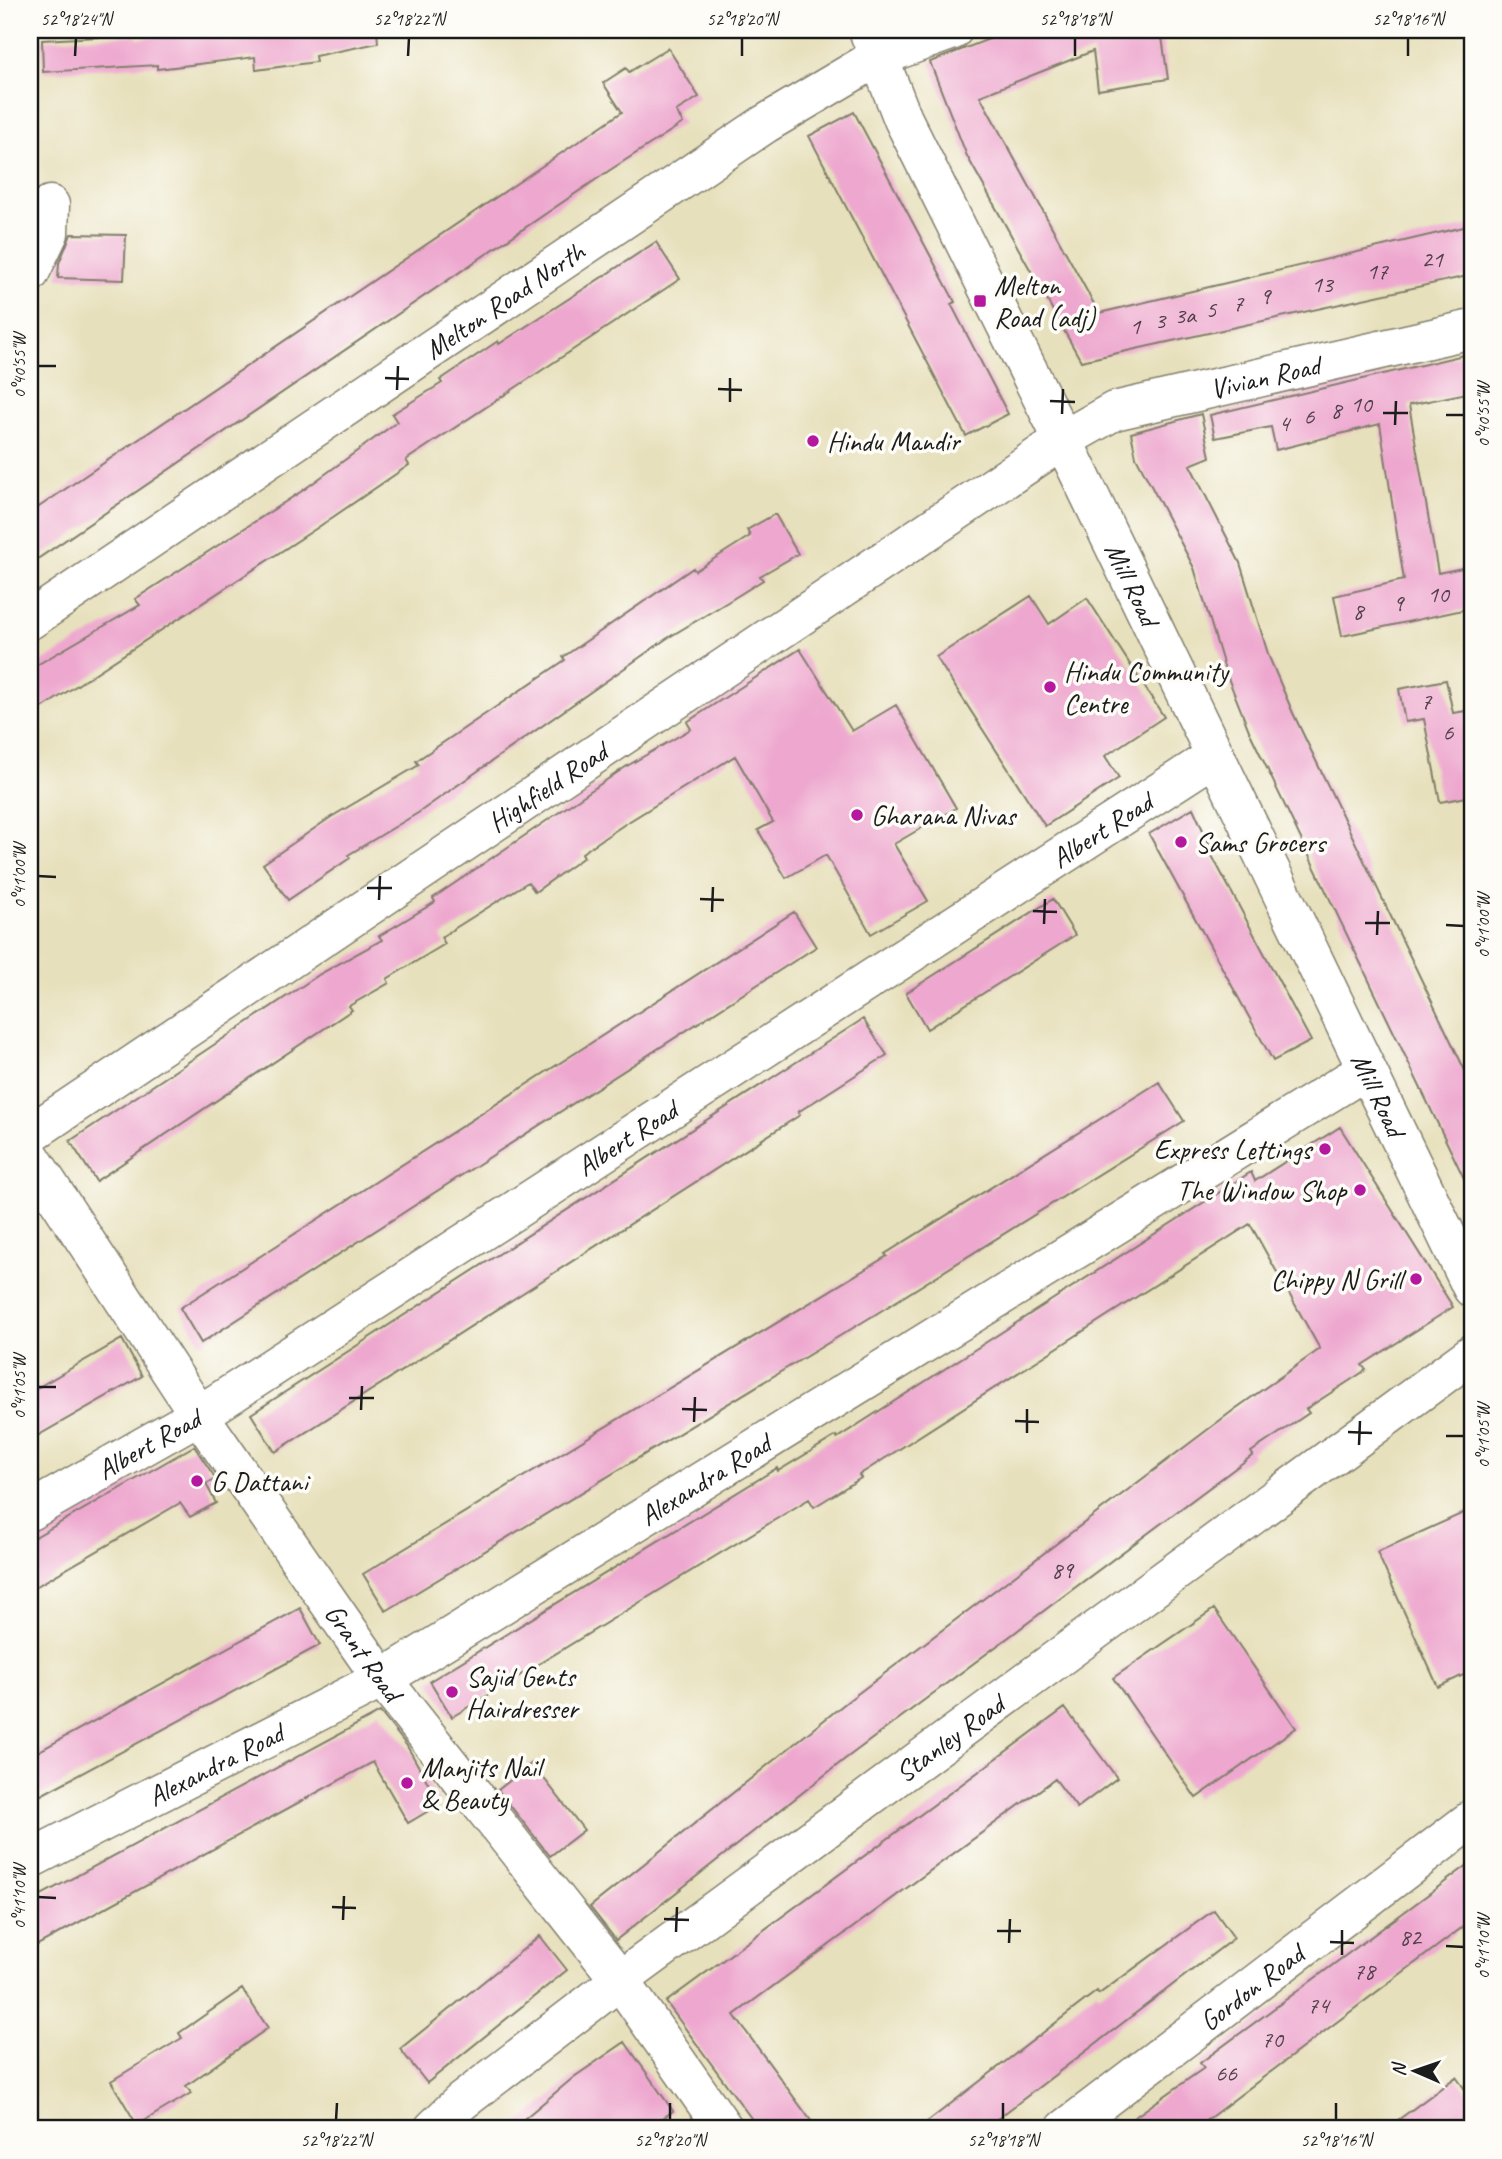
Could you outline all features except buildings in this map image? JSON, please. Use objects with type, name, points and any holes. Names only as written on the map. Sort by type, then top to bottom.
[{"type":"street","name":"Melton Road North","points":[[30,620],[765,124],[873,44],[953,30]]},
{"type":"street","name":"Mill Road","points":[[873,44],[904,119],[1063,439],[1472,1288]]},
{"type":"street","points":[[30,273],[49,233],[50,205]]},
{"type":"street","name":"Vivian Road","points":[[1063,439],[1114,411],[1472,330]]},
{"type":"street","name":"Highfield Road","points":[[30,1134],[1063,439]]},
{"type":"street","name":"Albert Road","points":[[30,1511],[199,1415],[1215,756]]},
{"type":"street","name":"Alexandra Road","points":[[30,1859],[383,1679],[1366,1070]]},
{"type":"street","name":"Grant Road","points":[[30,1156],[199,1415],[383,1679],[620,1980],[724,2129]]},
{"type":"street","name":"Stanley Road","points":[[433,2129],[461,2102],[620,1980],[1472,1354]]},
{"type":"street","name":"Gordon Road","points":[[1065,2129],[1472,1819]]},
{"type":"place","name":"Melton Road (adj)","points":[[980,301]]},
{"type":"place","name":"Hindu Mandir","points":[[813,441]]},
{"type":"place","name":"Hindu Community Centre","points":[[1050,687]]},
{"type":"place","name":"Gharana Nivas","points":[[857,815]]},
{"type":"place","name":"Sams Grocers","points":[[1181,842]]},
{"type":"place","name":"Express Lettings","points":[[1325,1149]]},
{"type":"place","name":"The Window Shop","points":[[1360,1190]]},
{"type":"place","name":"Chippy N Grill","points":[[1416,1279]]},
{"type":"place","name":"G Dattani","points":[[197,1481]]},
{"type":"place","name":"Sajid Gents Hairdresser","points":[[452,1692]]},
{"type":"place","name":"Manjits Nail & Beauty","points":[[407,1783]]}]
